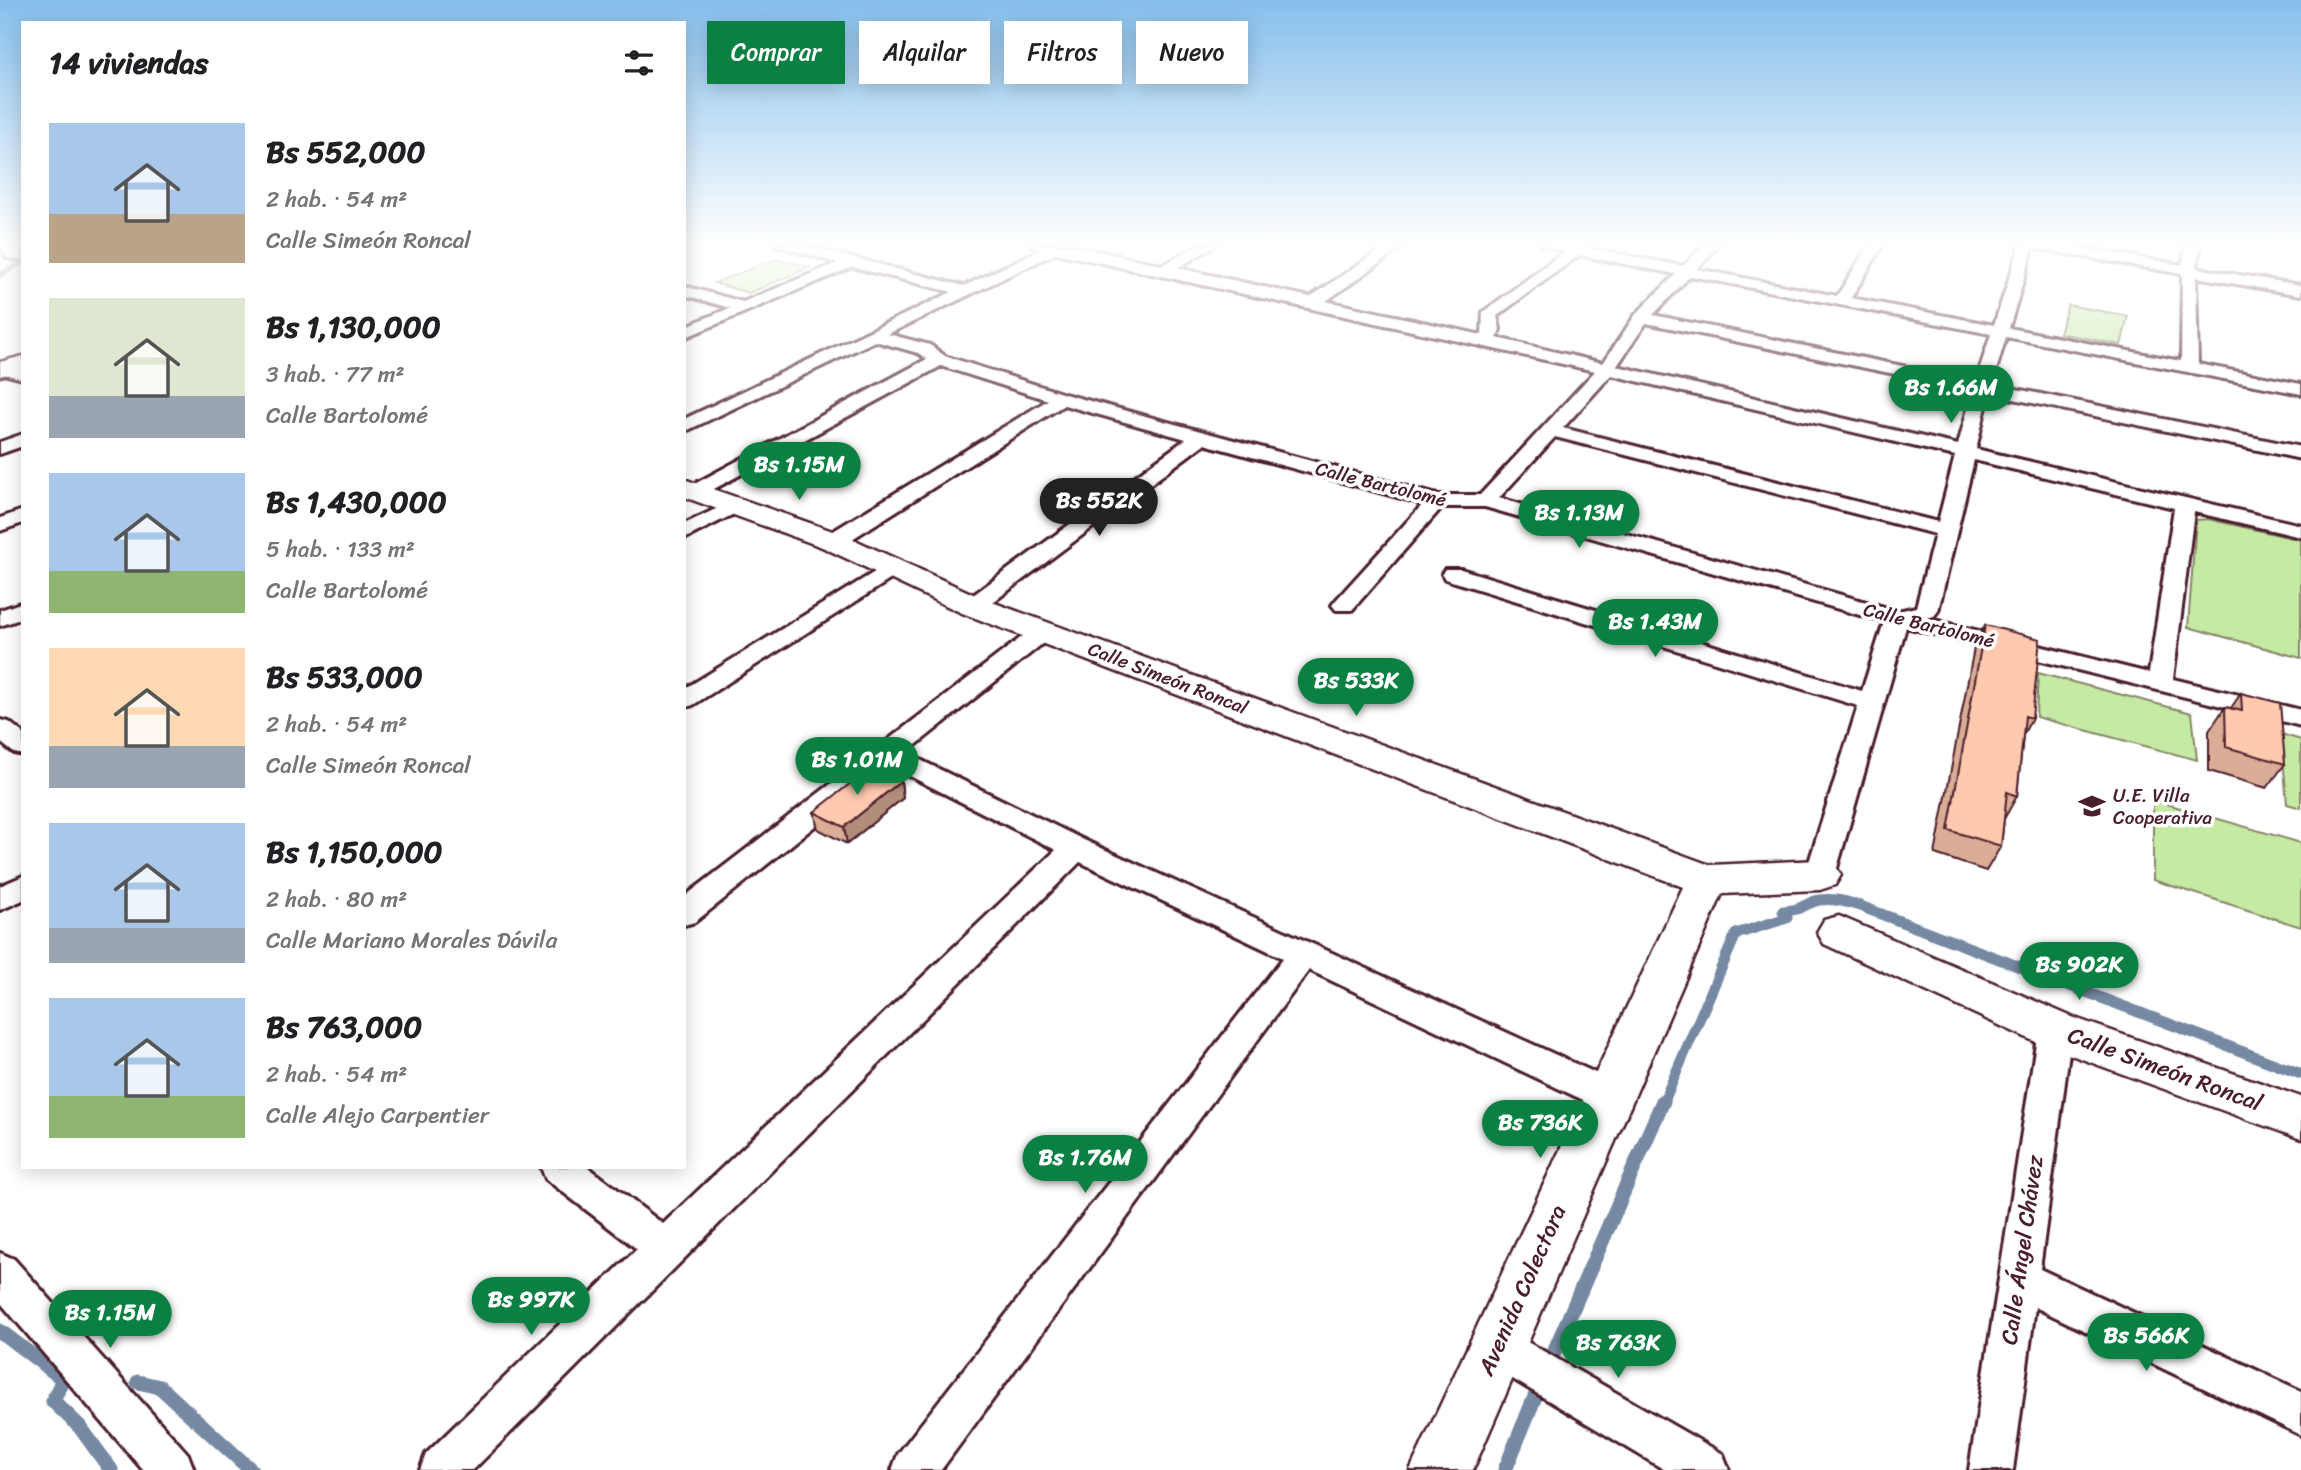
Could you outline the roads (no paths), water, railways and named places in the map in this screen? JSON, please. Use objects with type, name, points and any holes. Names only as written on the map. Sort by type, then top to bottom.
[{"type":"street","points":[[686,332],[733,314]]},
{"type":"street","points":[[686,425],[919,314]]},
{"type":"street","points":[[1361,314],[2301,531]]},
{"type":"street","points":[[1488,341],[1492,329],[1491,314]]},
{"type":"street","points":[[1486,501],[1607,369],[1645,314]]},
{"type":"street","points":[[1903,314],[2301,389]]},
{"type":"street","points":[[1820,875],[1897,618],[1926,611],[1982,388],[2007,314]]},
{"type":"street","points":[[2189,314],[2189,368]]},
{"type":"street","points":[[1642,317],[2301,453]]},
{"type":"street","name":"Calle Bartolomé","points":[[873,335],[924,349],[939,360],[1062,399],[1437,501],[1486,501],[1897,618],[2301,718]]},
{"type":"street","points":[[689,489],[939,360]]},
{"type":"street","points":[[833,541],[1062,399]]},
{"type":"street","points":[[1553,431],[1948,531]]},
{"type":"street","points":[[973,606],[1201,437]]},
{"type":"street","points":[[0,448],[21,441]]},
{"type":"street","name":"Calle Simeón Roncal","points":[[689,489],[833,541],[973,606],[1707,880],[1820,875]]},
{"type":"street","points":[[1344,605],[1437,501]]},
{"type":"street","points":[[2160,683],[2185,504]]},
{"type":"street","points":[[686,532],[735,506]]},
{"type":"street","points":[[0,525],[21,517]]},
{"type":"street","points":[[686,699],[891,569]]},
{"type":"street","points":[[1453,574],[1870,702]]},
{"type":"street","points":[[0,619],[21,610]]},
{"type":"street","points":[[686,912],[1044,631]]},
{"type":"street","points":[[887,754],[1076,848],[1610,1097]]},
{"type":"street","points":[[442,1470],[665,1248],[1076,848]]},
{"type":"street","name":"Avenida Colectora","points":[[1441,1470],[1707,880]]},
{"type":"street","points":[[0,899],[21,888]]},
{"type":"street","name":"Calle Simeón Roncal","points":[[1839,932],[2055,1030],[2301,1118]]},
{"type":"street","points":[[914,1470],[1303,955]]},
{"type":"street","name":"Calle Ángel Chávez","points":[[1991,1470],[2055,1030]]},
{"type":"street","points":[[562,1169],[665,1248]]},
{"type":"street","points":[[0,1272],[172,1470]]},
{"type":"street","points":[[2017,1278],[2301,1413]]},
{"type":"street","points":[[1496,1345],[1707,1470]]},
{"type":"waterway","points":[[1663,1103],[1736,934],[1787,918],[1783,911],[1825,900],[1860,906],[2301,1074]]},
{"type":"waterway","points":[[1547,1368],[1663,1101]]},
{"type":"waterway","points":[[0,1331],[63,1379],[53,1401],[80,1427],[111,1470]]},
{"type":"waterway","points":[[138,1382],[160,1387],[251,1470]]},
{"type":"waterway","points":[[1505,1470],[1541,1382]]},
{"type":"place","name":"U.E. Villa Cooperativa","points":[[2092,806]]}]
